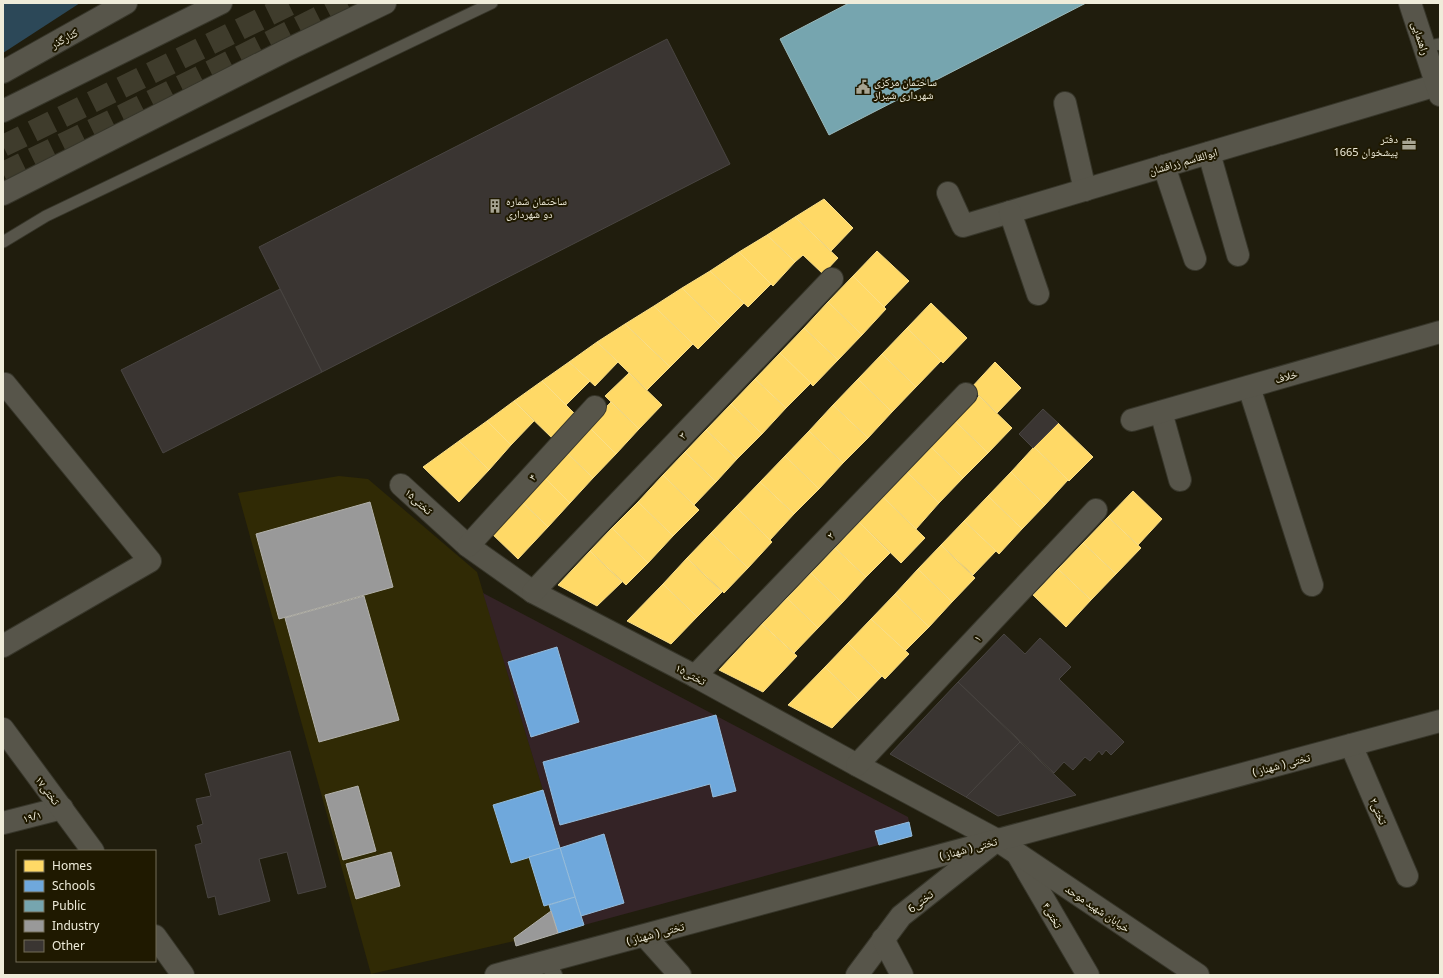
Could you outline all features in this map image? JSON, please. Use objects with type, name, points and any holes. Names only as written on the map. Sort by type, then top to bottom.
[{"type":"street","name":"کنارگذر","points":[[3,72],[126,3]]},
{"type":"street","points":[[3,111],[222,3]]},
{"type":"street","points":[[3,194],[285,51],[386,3]]},
{"type":"street","name":"راهنمایی","points":[[1410,3],[1432,46],[1438,90]]},
{"type":"street","name":"ابوالقاسم زرافشان","points":[[948,193],[963,226],[1209,153],[1438,90]]},
{"type":"street","points":[[1065,103],[1085,190]]},
{"type":"street","points":[[1209,153],[1238,255]]},
{"type":"street","points":[[1164,166],[1195,260]]},
{"type":"street","points":[[1010,212],[1038,294]]},
{"type":"street","name":"۳","points":[[533,592],[832,279]]},
{"type":"street","name":"خلاف","points":[[1132,420],[1440,332]]},
{"type":"street","points":[[3,646],[150,561],[5,384]]},
{"type":"street","points":[[1249,387],[1312,585]]},
{"type":"street","name":"۲","points":[[695,676],[966,394]]},
{"type":"street","name":"۴","points":[[468,546],[595,407]]},
{"type":"street","points":[[1161,412],[1180,480]]},
{"type":"street","name":"تختی۱۵","points":[[401,485],[468,546],[533,592],[695,676],[857,766],[997,840]]},
{"type":"street","name":"۱","points":[[857,766],[1096,510]]},
{"type":"street","name":"تختی ( شهناز )","points":[[496,975],[551,968],[645,936],[1440,721]]},
{"type":"street","name":"تختی۱۷","points":[[3,729],[92,850]]},
{"type":"street","name":"تختی۲","points":[[1351,745],[1407,876]]},
{"type":"street","name":"۱۹/۱","points":[[3,823],[62,808]]},
{"type":"street","name":"خیابان شهید موحد","points":[[997,840],[1198,975]]},
{"type":"street","name":"6تختی","points":[[856,975],[901,916],[997,840]]},
{"type":"street","name":"تختی۴","points":[[1018,854],[1088,975]]},
{"type":"street","points":[[645,936],[680,975]]},
{"type":"street","points":[[156,937],[183,975]]},
{"type":"street","points":[[883,939],[902,975]]},
{"type":"lane","points":[[3,242],[46,216],[492,3]]},
{"type":"shaded area","points":[[339,476],[368,479],[477,572],[584,925],[516,946],[514,941],[371,974],[238,493]]},
{"type":"shaded area","points":[[483,593],[908,817],[912,836],[584,925]]},
{"type":"water","points":[[3,3],[80,3],[3,53]]},
{"type":"building: Homes","points":[[824,199],[853,228],[831,251],[795,217]]},
{"type":"building: Homes","points":[[795,217],[838,258],[823,274],[803,255],[795,262],[767,235]]},
{"type":"building: Homes","points":[[767,235],[795,262],[773,286],[739,252]]},
{"type":"building: Homes","points":[[877,251],[909,281],[884,307],[853,276]]},
{"type":"building: Homes","points":[[739,252],[771,284],[748,307],[710,271]]},
{"type":"building: Homes","points":[[710,271],[744,303],[721,326],[682,288]]},
{"type":"building: Homes","points":[[853,276],[886,309],[862,335],[828,302]]},
{"type":"building: Homes","points":[[682,288],[721,326],[698,349],[654,306]]},
{"type":"building: Homes","points":[[828,302],[862,335],[838,360],[804,328]]},
{"type":"building: Homes","points":[[931,303],[967,338],[943,363],[907,328]]},
{"type":"building: Homes","points":[[654,306],[693,344],[670,367],[625,324]]},
{"type":"building: Homes","points":[[625,324],[670,367],[647,390],[597,342]]},
{"type":"building: Homes","points":[[804,328],[838,360],[813,386],[780,353]]},
{"type":"building: Homes","points":[[907,328],[941,361],[916,387],[882,354]]},
{"type":"building: Homes","points":[[597,342],[618,362],[595,386],[569,362]]},
{"type":"building: Homes","points":[[780,353],[811,383],[786,408],[755,379]]},
{"type":"building: Homes","points":[[882,354],[916,387],[892,412],[858,379]]},
{"type":"building: Homes","points":[[569,362],[590,381],[566,405],[542,381]]},
{"type":"building: Homes","points":[[995,362],[1021,388],[997,413],[971,388]]},
{"type":"building: Homes","points":[[629,373],[662,405],[639,429],[605,396]]},
{"type":"building: Homes","points":[[755,379],[786,408],[762,434],[731,404]]},
{"type":"building: Homes","points":[[858,379],[892,412],[868,438],[833,405]]},
{"type":"building: Homes","points":[[542,381],[577,416],[554,440],[514,401]]},
{"type":"building: Homes","points":[[979,396],[1012,428],[988,453],[955,421]]},
{"type":"building: Homes","points":[[514,401],[534,421],[511,445],[487,421]]},
{"type":"building: Homes","points":[[611,402],[639,429],[616,454],[588,426]]},
{"type":"building: Homes","points":[[731,404],[762,434],[737,459],[706,430]]},
{"type":"building: Homes","points":[[833,405],[868,438],[843,463],[809,431]]},
{"type":"building: Homes","points":[[487,421],[511,445],[489,470],[459,441]]},
{"type":"building: Homes","points":[[955,421],[988,453],[963,478],[931,447]]},
{"type":"building: Homes","points":[[1058,423],[1093,457],[1069,481],[1034,447]]},
{"type":"building: Homes","points":[[588,426],[616,454],[593,478],[565,451]]},
{"type":"building: Homes","points":[[706,430],[737,459],[716,482],[685,452]]},
{"type":"building: Homes","points":[[809,431],[843,463],[819,489],[785,456]]},
{"type":"building: Homes","points":[[459,441],[489,470],[459,502],[423,467]]},
{"type":"building: Homes","points":[[931,447],[963,478],[939,503],[907,472]]},
{"type":"building: Homes","points":[[1034,447],[1068,480],[1045,505],[1011,472]]},
{"type":"building: Homes","points":[[565,451],[593,478],[570,503],[542,475]]},
{"type":"building: Homes","points":[[685,452],[716,482],[694,505],[663,475]]},
{"type":"building: Homes","points":[[785,456],[819,489],[794,514],[760,482]]},
{"type":"building: Homes","points":[[907,472],[939,503],[916,529],[883,497]]},
{"type":"building: Homes","points":[[1011,472],[1045,505],[1022,529],[988,496]]},
{"type":"building: Homes","points":[[542,475],[570,503],[548,527],[520,500]]},
{"type":"building: Homes","points":[[663,475],[699,510],[673,536],[638,502]]},
{"type":"building: Homes","points":[[760,482],[794,514],[770,540],[736,507]]},
{"type":"building: Homes","points":[[1133,491],[1162,519],[1138,545],[1108,517]]},
{"type":"building: Homes","points":[[988,496],[1022,529],[999,554],[964,521]]},
{"type":"building: Homes","points":[[883,497],[925,538],[901,563],[859,522]]},
{"type":"building: Homes","points":[[520,500],[548,527],[518,559],[490,532]]},
{"type":"building: Homes","points":[[638,502],[673,536],[648,563],[612,528]]},
{"type":"building: Homes","points":[[736,507],[772,542],[748,568],[711,533]]},
{"type":"building: Homes","points":[[1108,517],[1141,548],[1116,574],[1083,543]]},
{"type":"building: Homes","points":[[964,521],[996,551],[973,575],[941,545]]},
{"type":"building: Homes","points":[[859,522],[890,553],[866,577],[835,548]]},
{"type":"building: Homes","points":[[612,528],[648,563],[626,585],[590,551]]},
{"type":"building: Homes","points":[[711,533],[748,568],[724,593],[687,558]]},
{"type":"building: Homes","points":[[1083,543],[1116,574],[1091,600],[1058,569]]},
{"type":"building: Homes","points":[[941,545],[975,578],[952,602],[918,569]]},
{"type":"building: Homes","points":[[835,548],[866,577],[842,603],[811,573]]},
{"type":"building: Homes","points":[[590,551],[622,582],[597,606],[558,585]]},
{"type":"building: Homes","points":[[687,558],[722,592],[697,617],[663,584]]},
{"type":"building: Homes","points":[[918,569],[952,602],[929,627],[895,594]]},
{"type":"building: Homes","points":[[1058,569],[1091,600],[1066,627],[1033,595]]},
{"type":"building: Homes","points":[[811,573],[842,603],[818,628],[787,598]]},
{"type":"building: Homes","points":[[663,584],[697,617],[671,644],[627,621]]},
{"type":"building: Homes","points":[[895,594],[929,627],[905,651],[871,619]]},
{"type":"building: Homes","points":[[787,598],[818,628],[794,653],[762,624]]},
{"type":"building: Homes","points":[[871,619],[909,654],[885,679],[848,643]]},
{"type":"building: Homes","points":[[762,624],[797,656],[763,692],[719,670]]},
{"type":"building: Homes","points":[[848,643],[882,676],[859,700],[825,667]]},
{"type":"building: Homes","points":[[825,667],[859,700],[832,728],[788,705]]},
{"type":"building: Schools","points":[[557,647],[579,722],[531,737],[508,662]]},
{"type":"building: Schools","points":[[716,715],[736,791],[713,797],[710,784],[560,825],[543,762]]},
{"type":"building: Schools","points":[[543,790],[560,848],[511,863],[493,805]]},
{"type":"building: Schools","points":[[909,822],[912,836],[879,845],[875,831]]},
{"type":"building: Schools","points":[[604,834],[624,903],[581,916],[560,848]]},
{"type":"building: Schools","points":[[560,848],[575,897],[544,906],[529,857]]},
{"type":"building: Schools","points":[[575,897],[584,925],[558,933],[549,905]]},
{"type":"building: Public","name":"ساختمان مرکزی شهرداری شیراز","points":[[849,3],[1086,3],[829,135],[780,39]]},
{"type":"building: Industry","points":[[370,502],[393,587],[279,619],[256,534]]},
{"type":"building: Industry","points":[[364,596],[399,720],[319,742],[285,618]]},
{"type":"building: Industry","points":[[358,786],[376,851],[343,860],[325,795]]},
{"type":"building: Industry","points":[[391,852],[400,886],[356,899],[346,864]]},
{"type":"building: Industry","points":[[551,911],[558,933],[516,946],[514,938]]},
{"type":"building: Other","name":"ساختمان شماره دو شهرداری","points":[[667,39],[730,164],[322,372],[259,247]]},
{"type":"building: Other","points":[[280,289],[322,372],[163,453],[121,370]]},
{"type":"building: Other","points":[[1043,409],[1058,423],[1033,448],[1019,434]]},
{"type":"building: Other","points":[[1004,634],[1025,654],[1040,638],[1071,667],[1059,679],[1124,742],[1111,755],[1106,750],[1102,755],[1099,751],[1090,761],[1085,757],[1073,770],[1064,762],[1054,773],[958,682]]},
{"type":"building: Other","points":[[958,682],[1020,742],[966,797],[890,754]]},
{"type":"building: Other","points":[[1020,742],[1076,795],[998,816],[966,797]]},
{"type":"building: Other","points":[[290,751],[326,887],[298,894],[287,852],[259,859],[270,901],[219,915],[215,896],[208,898],[195,845],[202,843],[197,826],[203,824],[196,799],[211,796],[205,774]]},
{"type":"tunnel","points":[[3,146],[293,3]]},
{"type":"tunnel","points":[[3,173],[347,3]]},
{"type":"place","name":"ساختمان مرکزی شهرداری شیراز","points":[[863,87]]},
{"type":"place","name":"دفتر پیشخوان 1665","points":[[1409,144]]},
{"type":"place","name":"ساختمان شماره دو شهرداری","points":[[495,206]]}]
